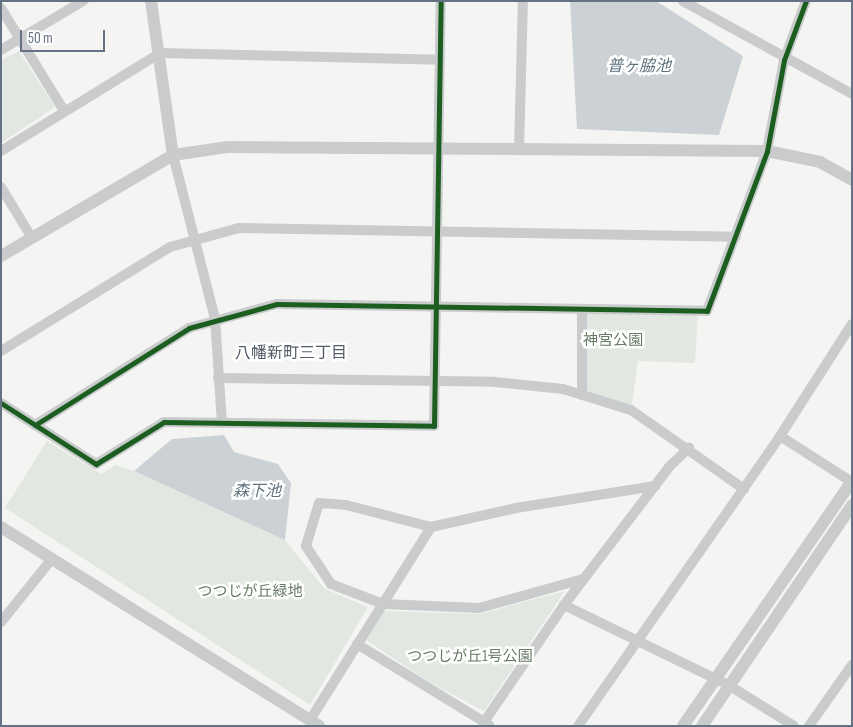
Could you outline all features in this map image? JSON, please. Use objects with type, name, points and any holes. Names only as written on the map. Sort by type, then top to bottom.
[{"type":"street","points":[[1,50],[83,1]]},
{"type":"street","points":[[151,1],[160,53],[173,155],[215,318],[222,423]]},
{"type":"street","points":[[1,403],[96,464],[164,422],[434,426],[436,383],[434,307],[441,1]]},
{"type":"street","points":[[519,150],[523,1]]},
{"type":"street","points":[[684,1],[784,60],[852,94]]},
{"type":"street","points":[[35,425],[189,328],[215,318],[277,304],[707,312],[767,151],[784,60],[807,3]]},
{"type":"street","points":[[1,8],[21,38],[64,112]]},
{"type":"street","points":[[1,151],[160,53],[440,60]]},
{"type":"street","points":[[1,256],[173,155],[264,145],[519,150],[767,151],[820,162],[852,180]]},
{"type":"street","points":[[1,187],[32,238]]},
{"type":"street","points":[[1,351],[170,247],[195,242],[239,228],[437,230],[736,237]]},
{"type":"street","points":[[582,309],[582,395]]},
{"type":"street","points":[[578,726],[744,489],[852,324]]},
{"type":"street","points":[[218,378],[436,383],[495,382],[582,395],[630,410],[689,448],[744,489]]},
{"type":"street","points":[[684,726],[852,482],[780,436]]},
{"type":"street","points":[[358,644],[487,724],[583,579],[655,486],[689,448]]},
{"type":"street","points":[[583,579],[479,608],[383,604],[332,584],[306,546],[319,503],[346,505],[431,527],[516,508],[655,486]]},
{"type":"street","points":[[702,726],[852,505]]},
{"type":"street","points":[[1,527],[314,723],[358,644],[431,527]]},
{"type":"street","points":[[1,622],[51,560]]},
{"type":"street","points":[[564,605],[730,686],[794,726]]},
{"type":"street","points":[[809,726],[852,665]]},
{"type":"green space","points":[[19,51],[55,107],[1,143],[1,60]]},
{"type":"green space","name":"神宮公園","points":[[582,309],[698,311],[695,363],[638,361],[631,410],[582,395]]},
{"type":"green space","name":"つつじが丘緑地","points":[[47,441],[101,474],[116,465],[134,471],[285,540],[325,589],[368,607],[310,705],[5,508]]},
{"type":"green space","name":"つつじが丘1号公園","points":[[565,591],[484,711],[429,682],[366,640],[383,611],[479,614]]},
{"type":"water","name":"普ヶ脇池","points":[[570,1],[656,1],[743,56],[719,135],[577,129]]},
{"type":"water","name":"森下池","points":[[224,435],[234,452],[278,464],[291,483],[285,540],[134,471],[172,439]]},
{"type":"cycle path","points":[[1,403],[96,464],[164,422],[434,426],[441,1]]},
{"type":"cycle path","points":[[35,425],[189,328],[277,304],[707,311],[767,151],[784,60],[806,1]]},
{"type":"district","name":"八幡新町三丁目","points":[[291,354]]}]
